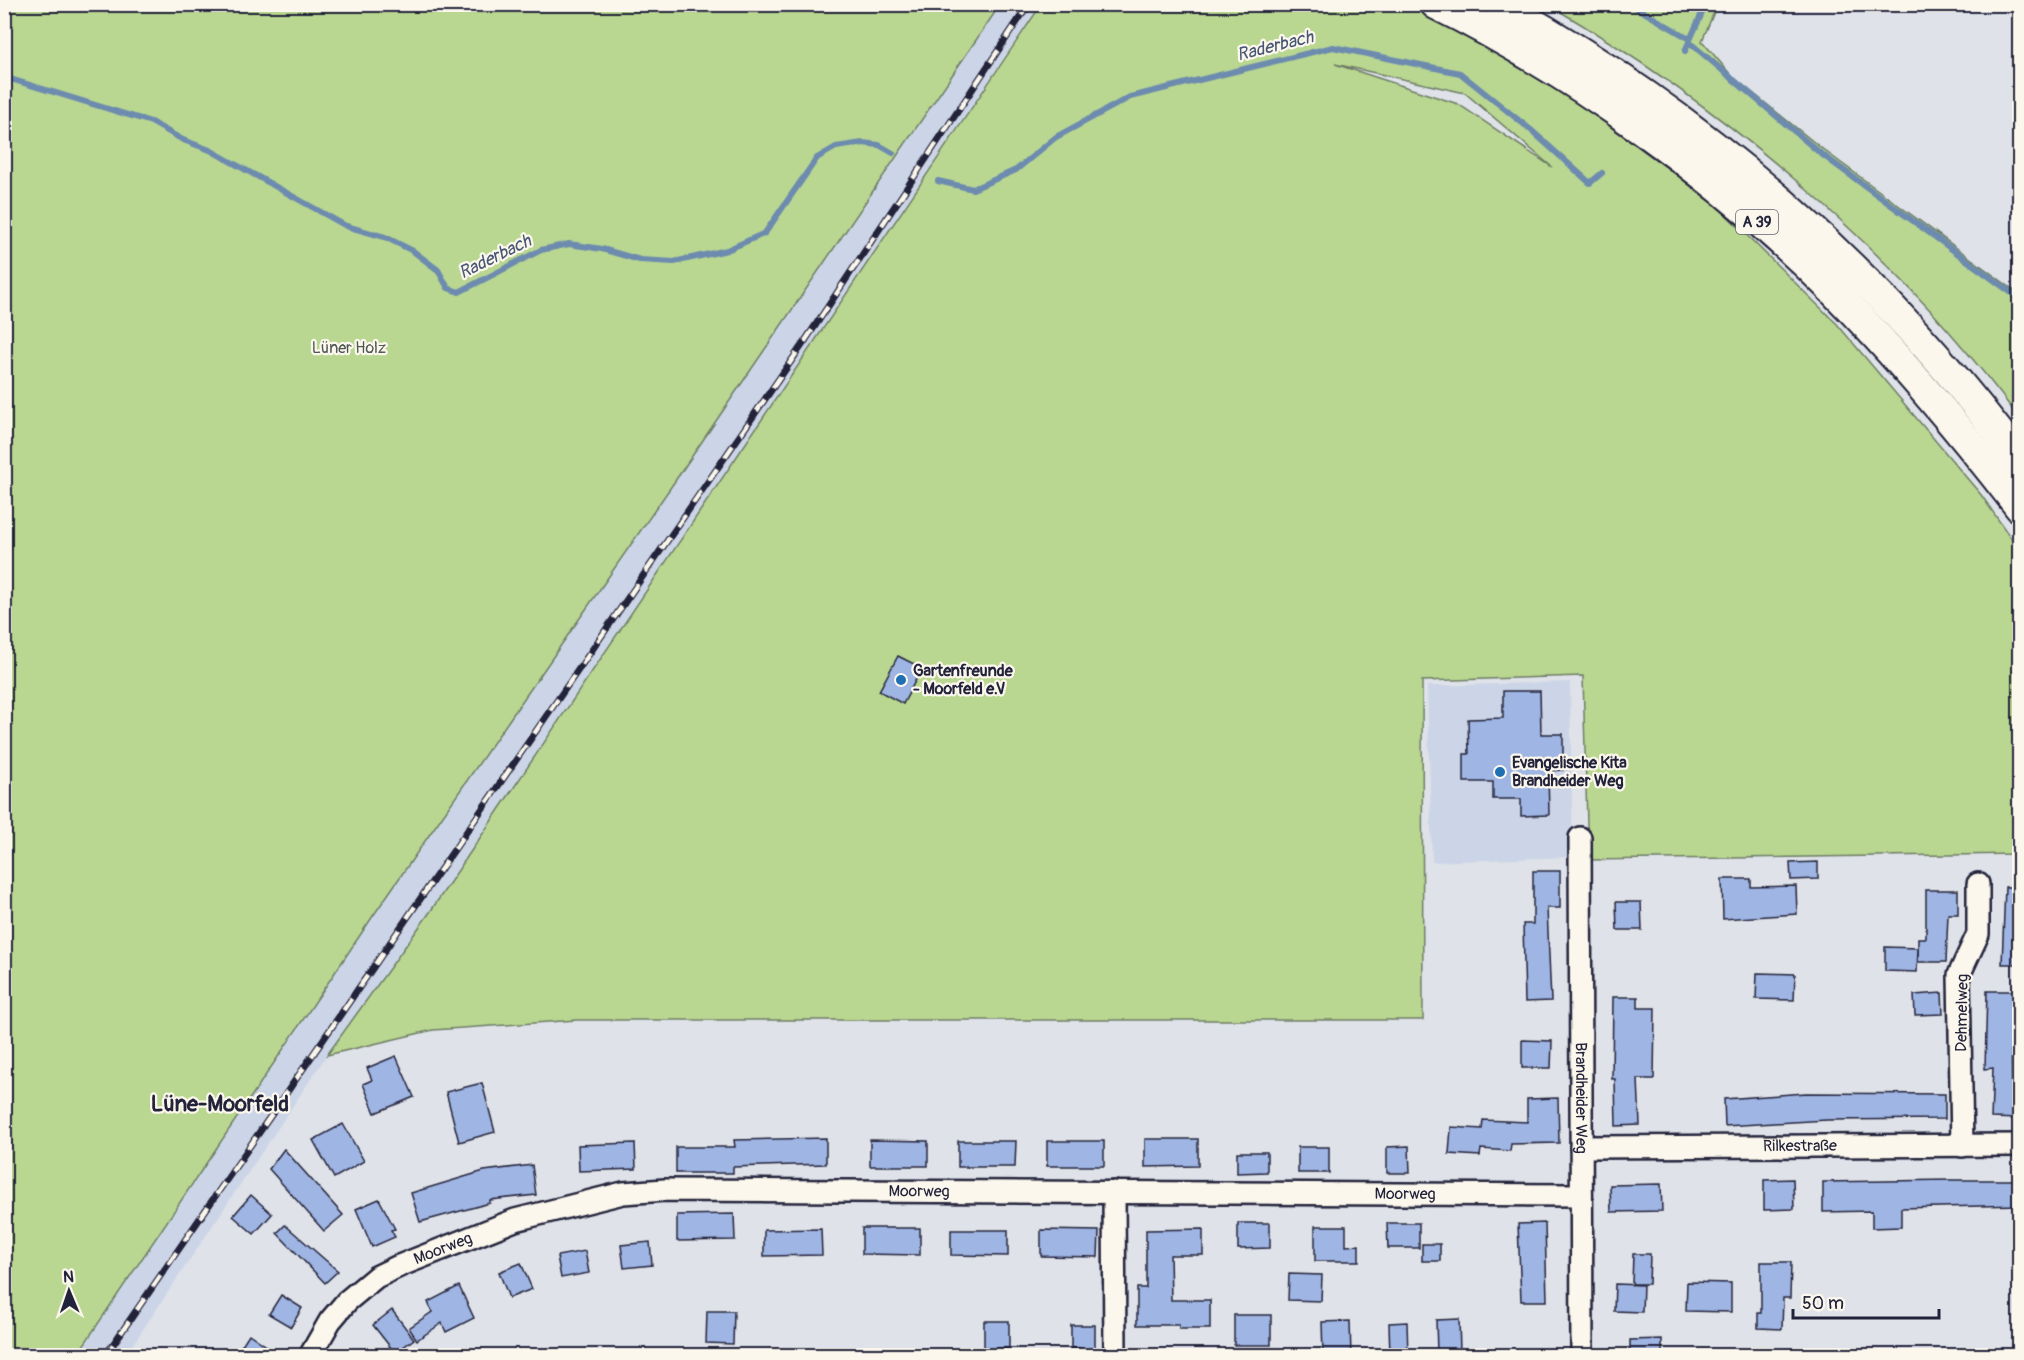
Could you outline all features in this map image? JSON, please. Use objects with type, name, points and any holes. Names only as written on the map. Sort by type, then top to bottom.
[{"type":"highway","name":"A 39","points":[[1436,4],[1501,39],[1578,87],[1655,140],[1749,214],[1831,288],[1898,358],[1959,429],[2019,507]]},
{"type":"highway","name":"A 39","points":[[1498,4],[1644,95],[1768,191],[1851,267],[1920,338],[1983,411],[2019,461]]},
{"type":"street","name":"Brandheider Weg","points":[[1580,838],[1582,1356]]},
{"type":"street","name":"Dehmelweg","points":[[1962,1146],[1959,975],[1978,934],[1978,884]]},
{"type":"street","name":"Rilkestraße","points":[[1581,1147],[2019,1145]]},
{"type":"street","name":"Moorweg","points":[[310,1356],[339,1310],[376,1277],[498,1225],[623,1193],[665,1190],[1581,1195]]},
{"type":"street","points":[[1114,1192],[1115,1356]]},
{"type":"shaded area","points":[[1000,5],[1040,5],[430,912],[327,1055],[126,1355],[77,1356],[373,916],[675,481]]},
{"type":"shaded area","name":"Evangelische Kita Brandheider Weg","points":[[1570,682],[1573,857],[1432,862],[1427,686]]},
{"type":"green space","name":"Lüner Holz","points":[[5,4],[1000,5],[675,481],[373,916],[77,1355],[5,1355]]},
{"type":"green space","points":[[1041,5],[1405,5],[1500,47],[1709,198],[1837,324],[1982,496],[2019,550],[2019,854],[1588,860],[1583,676],[1422,681],[1423,1020],[577,1020],[433,1030],[327,1055],[430,912]],"holes":[[[1335,64],[1465,93],[1552,167],[1458,104]]]},
{"type":"green space","points":[[1549,5],[1717,5],[1702,41],[1732,76],[1825,151],[2019,294],[2019,418],[1971,357],[1919,298],[1805,188],[1681,90],[1616,46]]},
{"type":"building","name":"Gartenfreunde - Moorfeld e.V","points":[[898,656],[922,668],[903,704],[879,691]]},
{"type":"building","points":[[1503,691],[1540,691],[1541,734],[1563,734],[1563,770],[1548,771],[1549,815],[1521,816],[1521,799],[1493,799],[1493,782],[1464,782],[1464,754],[1469,754],[1468,719],[1503,718]]},
{"type":"building","points":[[1818,862],[1818,879],[1791,880],[1790,863]]},
{"type":"building","points":[[1533,871],[1560,871],[1560,908],[1547,908],[1551,1001],[1525,1002],[1523,924],[1533,924]]},
{"type":"building","points":[[1722,879],[1751,879],[1751,887],[1796,886],[1797,914],[1723,919]]},
{"type":"building","points":[[2005,887],[2019,887],[2019,964],[2002,964]]},
{"type":"building","points":[[1926,890],[1958,890],[1958,914],[1948,914],[1946,962],[1918,962],[1918,938],[1926,938]]},
{"type":"building","points":[[1616,902],[1641,902],[1642,930],[1617,930]]},
{"type":"building","points":[[1885,947],[1918,948],[1917,972],[1885,971]]},
{"type":"building","points":[[1757,973],[1795,974],[1794,1000],[1756,999]]},
{"type":"building","points":[[1987,991],[2016,991],[2015,1015],[2011,1014],[2012,1092],[2019,1092],[2019,1119],[1991,1118],[1993,1068],[1985,1069]]},
{"type":"building","points":[[1942,993],[1943,1014],[1915,1015],[1914,995]]},
{"type":"building","points":[[1613,997],[1638,997],[1638,1008],[1655,1008],[1654,1079],[1638,1079],[1640,1125],[1616,1126],[1615,1079],[1612,1079]]},
{"type":"building","points":[[1522,1040],[1552,1041],[1551,1068],[1522,1068]]},
{"type":"building","points":[[396,1056],[414,1097],[375,1113],[363,1084],[372,1080],[367,1068]]},
{"type":"building","points":[[482,1083],[495,1132],[459,1142],[446,1092]]},
{"type":"building","points":[[1806,1093],[1945,1094],[1945,1119],[1827,1120],[1725,1126],[1724,1099]]},
{"type":"building","points":[[1558,1098],[1559,1143],[1511,1144],[1510,1151],[1481,1149],[1480,1156],[1449,1154],[1451,1127],[1482,1129],[1483,1120],[1527,1122],[1527,1099]]},
{"type":"building","points":[[343,1124],[364,1161],[334,1178],[313,1140]]},
{"type":"building","points":[[826,1138],[826,1164],[733,1167],[733,1173],[676,1173],[676,1147],[735,1147],[734,1140]]},
{"type":"building","points":[[1145,1139],[1198,1139],[1198,1166],[1145,1167]]},
{"type":"building","points":[[870,1140],[928,1141],[928,1166],[870,1166]]},
{"type":"building","points":[[958,1141],[1016,1141],[1015,1167],[958,1167]]},
{"type":"building","points":[[1047,1141],[1104,1141],[1104,1166],[1047,1166]]},
{"type":"building","points":[[635,1143],[636,1169],[579,1171],[578,1145]]},
{"type":"building","points":[[1409,1146],[1410,1173],[1387,1173],[1387,1147]]},
{"type":"building","points":[[1298,1147],[1329,1147],[1329,1173],[1298,1173]]},
{"type":"building","points":[[284,1149],[343,1215],[324,1231],[269,1169]]},
{"type":"building","points":[[1237,1152],[1267,1152],[1267,1172],[1237,1173]]},
{"type":"building","points":[[532,1165],[536,1195],[490,1200],[490,1203],[420,1222],[411,1193],[484,1171]]},
{"type":"building","points":[[1793,1179],[1794,1209],[1764,1210],[1764,1180]]},
{"type":"building","points":[[2019,1180],[2019,1205],[1901,1208],[1901,1227],[1872,1228],[1872,1211],[1823,1212],[1823,1182]]},
{"type":"building","points":[[1661,1184],[1662,1211],[1611,1212],[1610,1185]]},
{"type":"building","points":[[251,1195],[272,1214],[254,1234],[233,1216]]},
{"type":"building","points":[[379,1199],[395,1229],[391,1230],[395,1237],[372,1247],[356,1209]]},
{"type":"building","points":[[734,1214],[735,1240],[677,1241],[677,1215]]},
{"type":"building","points":[[1238,1223],[1270,1223],[1270,1248],[1238,1249]]},
{"type":"building","points":[[1387,1223],[1419,1223],[1419,1248],[1388,1248]]},
{"type":"building","points":[[1545,1223],[1547,1301],[1521,1301],[1518,1224]]},
{"type":"building","points":[[285,1225],[338,1271],[325,1283],[277,1233]]},
{"type":"building","points":[[1315,1226],[1346,1226],[1346,1246],[1359,1245],[1359,1261],[1315,1261]]},
{"type":"building","points":[[862,1228],[920,1228],[920,1255],[862,1254]]},
{"type":"building","points":[[821,1229],[822,1255],[764,1256],[764,1230]]},
{"type":"building","points":[[1203,1229],[1203,1255],[1170,1255],[1171,1300],[1210,1300],[1210,1329],[1179,1329],[1179,1325],[1137,1325],[1137,1288],[1146,1288],[1146,1230]]},
{"type":"building","points":[[951,1230],[1008,1230],[1008,1256],[951,1255]]},
{"type":"building","points":[[1041,1230],[1099,1231],[1098,1257],[1041,1256]]},
{"type":"building","points":[[650,1242],[652,1265],[624,1268],[621,1245]]},
{"type":"building","points":[[1422,1244],[1440,1244],[1440,1261],[1422,1261]]},
{"type":"building","points":[[585,1251],[589,1273],[561,1278],[557,1256]]},
{"type":"building","points":[[1633,1254],[1650,1254],[1649,1284],[1632,1284]]},
{"type":"building","points":[[1761,1262],[1791,1262],[1790,1298],[1783,1298],[1782,1329],[1758,1328],[1758,1313],[1761,1313]]},
{"type":"building","points":[[521,1263],[532,1289],[509,1298],[499,1272]]},
{"type":"building","points":[[1289,1274],[1322,1275],[1321,1301],[1288,1300]]},
{"type":"building","points":[[1687,1282],[1731,1283],[1731,1312],[1686,1311]]},
{"type":"building","points":[[1615,1284],[1643,1285],[1642,1312],[1614,1311]]},
{"type":"building","points":[[459,1286],[474,1318],[446,1332],[442,1323],[417,1340],[409,1328],[432,1312],[428,1302]]},
{"type":"building","points":[[281,1295],[302,1308],[291,1327],[269,1314]]},
{"type":"building","points":[[392,1310],[414,1339],[395,1353],[373,1325]]},
{"type":"building","points":[[707,1311],[734,1311],[733,1344],[706,1343]]},
{"type":"building","points":[[1234,1315],[1271,1315],[1271,1345],[1234,1345]]},
{"type":"building","points":[[1459,1319],[1460,1352],[1437,1353],[1436,1320]]},
{"type":"building","points":[[984,1321],[1009,1321],[1009,1348],[984,1349]]},
{"type":"building","points":[[1350,1321],[1351,1356],[1323,1356],[1322,1322]]},
{"type":"building","points":[[1407,1322],[1408,1356],[1390,1356],[1389,1323]]},
{"type":"building","points":[[1071,1325],[1095,1325],[1095,1356],[1080,1356],[1079,1348],[1071,1348]]},
{"type":"building","points":[[249,1334],[281,1356],[235,1356]]},
{"type":"building","points":[[1662,1339],[1662,1356],[1630,1356],[1630,1340]]},
{"type":"waterway","points":[[1630,4],[1690,39]]},
{"type":"waterway","name":"Raderbach","points":[[1685,51],[1706,4]]},
{"type":"waterway","points":[[1689,42],[1820,153],[2020,299]]},
{"type":"waterway","name":"Raderbach","points":[[938,181],[973,189],[1016,170],[1056,137],[1130,97],[1333,47],[1460,73],[1531,130],[1590,183],[1602,173]]},
{"type":"waterway","name":"Raderbach","points":[[4,77],[151,122],[183,140],[210,150],[346,226],[385,237],[413,251],[438,270],[448,288],[459,292],[541,250],[569,244],[602,249],[640,260],[674,262],[727,250],[765,233],[817,158],[836,147],[863,143],[879,145],[893,153]]},
{"type":"railway","points":[[105,1356],[805,341],[1029,4]]},
{"type":"place","name":"Gartenfreunde - Moorfeld e.V","points":[[901,680]]},
{"type":"place","name":"Evangelische Kita Brandheider Weg","points":[[1500,772]]},
{"type":"district","name":"Lüne-Moorfeld","points":[[220,1104]]}]
